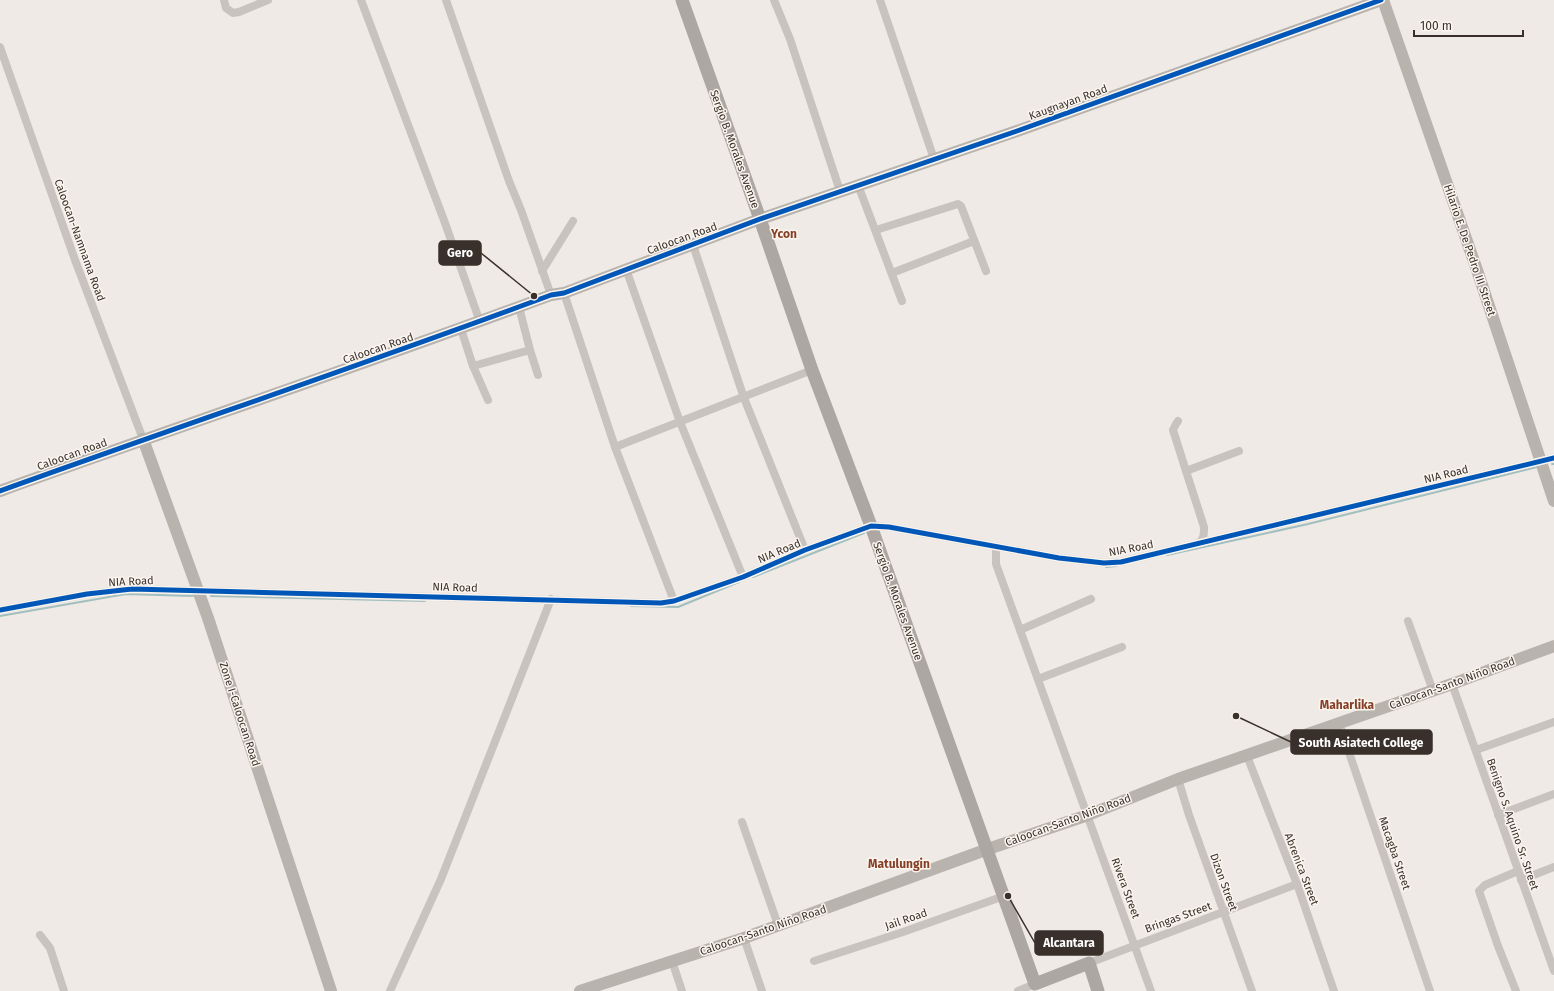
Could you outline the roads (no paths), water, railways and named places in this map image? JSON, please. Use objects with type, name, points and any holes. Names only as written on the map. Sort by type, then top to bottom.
[{"type":"main road","name":"Sergio B. Morales Avenue","points":[[682,0],[812,370],[1036,984]]},
{"type":"main road","points":[[1036,984],[1089,963],[1098,991]]},
{"type":"street","points":[[224,0],[226,8],[233,13],[268,0]]},
{"type":"street","points":[[361,0],[445,223],[480,322]]},
{"type":"street","points":[[446,0],[506,173],[521,210],[551,295]]},
{"type":"street","points":[[774,0],[790,38],[840,191]]},
{"type":"street","points":[[880,0],[934,159]]},
{"type":"street","name":"Kaugnayan Road","points":[[760,219],[1025,128],[1382,0]]},
{"type":"street","name":"Hilario E. De Pedro III Street","points":[[1382,0],[1554,501]]},
{"type":"street","name":"Caloocan-Namnama Road","points":[[0,47],[85,287],[143,439]]},
{"type":"street","points":[[858,185],[902,301]]},
{"type":"street","points":[[876,230],[958,204],[961,206],[986,271]]},
{"type":"street","name":"Caloocan Road","points":[[0,491],[143,439],[462,329],[551,295],[564,293],[760,219]]},
{"type":"street","points":[[542,271],[573,221]]},
{"type":"street","points":[[892,273],[974,241]]},
{"type":"street","points":[[693,245],[744,398],[805,550]]},
{"type":"street","points":[[626,270],[680,422],[743,577]]},
{"type":"street","points":[[564,293],[615,447],[674,601]]},
{"type":"street","points":[[519,307],[538,375]]},
{"type":"street","points":[[462,329],[473,366],[488,400]]},
{"type":"street","points":[[473,366],[530,350]]},
{"type":"street","points":[[615,447],[744,398],[812,370]]},
{"type":"street","points":[[1178,421],[1173,430],[1204,527],[1204,535],[1198,544]]},
{"type":"street","name":"Zone I-Caloocan Road","points":[[143,439],[197,590],[327,990]]},
{"type":"street","points":[[1186,471],[1239,451]]},
{"type":"street","name":"NIA Road","points":[[0,610],[132,589],[551,599],[648,603],[674,601],[743,577],[805,550],[870,526],[889,527],[996,550],[1104,563],[1121,562],[1554,458]]},
{"type":"street","name":"Rivera Street","points":[[996,550],[996,564],[1151,991]]},
{"type":"street","points":[[1020,630],[1091,598]]},
{"type":"street","points":[[390,991],[442,879],[551,599]]},
{"type":"street","points":[[1408,620],[1433,691]]},
{"type":"street","name":"Caloocan-Santo Niño Road","points":[[580,991],[605,987],[672,961],[744,938],[988,849],[1088,815],[1178,779],[1247,756],[1339,722],[1433,691],[1554,646]]},
{"type":"street","points":[[1038,679],[1122,647]]},
{"type":"street","name":"Benigno S. Aquino Sr. Street","points":[[1452,684],[1554,971]]},
{"type":"street","name":"Macagba Street","points":[[1339,722],[1430,991]]},
{"type":"street","points":[[1476,750],[1554,722]]},
{"type":"street","name":"Abrenica Street","points":[[1247,756],[1297,884],[1334,991]]},
{"type":"street","name":"Dizon Street","points":[[1178,779],[1189,815],[1252,991]]},
{"type":"street","points":[[1498,815],[1554,794]]},
{"type":"street","points":[[742,822],[778,925]]},
{"type":"street","points":[[1521,880],[1554,867]]},
{"type":"street","points":[[1516,991],[1479,891],[1485,885],[1518,871]]},
{"type":"street","name":"Bringas Street","points":[[1089,963],[1297,884]]},
{"type":"street","name":"Jail Road","points":[[814,961],[903,932],[1004,896]]},
{"type":"street","points":[[40,935],[50,948],[64,991]]},
{"type":"street","points":[[744,938],[762,991]]},
{"type":"street","points":[[672,961],[682,991]]},
{"type":"street","points":[[1018,991],[1036,984]]},
{"type":"waterway","points":[[1167,555],[1308,524],[1537,467]]},
{"type":"waterway","points":[[753,577],[864,533]]},
{"type":"waterway","points":[[1106,567],[1116,566]]},
{"type":"waterway","points":[[631,606],[678,607],[739,582]]},
{"type":"waterway","points":[[0,616],[126,594],[193,596]]},
{"type":"waterway","points":[[211,596],[425,601]]},
{"type":"place","name":"Gero","points":[[534,296]]},
{"type":"place","name":"South Asiatech College","points":[[1236,716]]},
{"type":"place","name":"Alcantara","points":[[1008,896]]},
{"type":"district","name":"Ycon","points":[[784,234]]},
{"type":"district","name":"Maharlika","points":[[1347,705]]},
{"type":"district","name":"Matulungin","points":[[899,864]]}]
